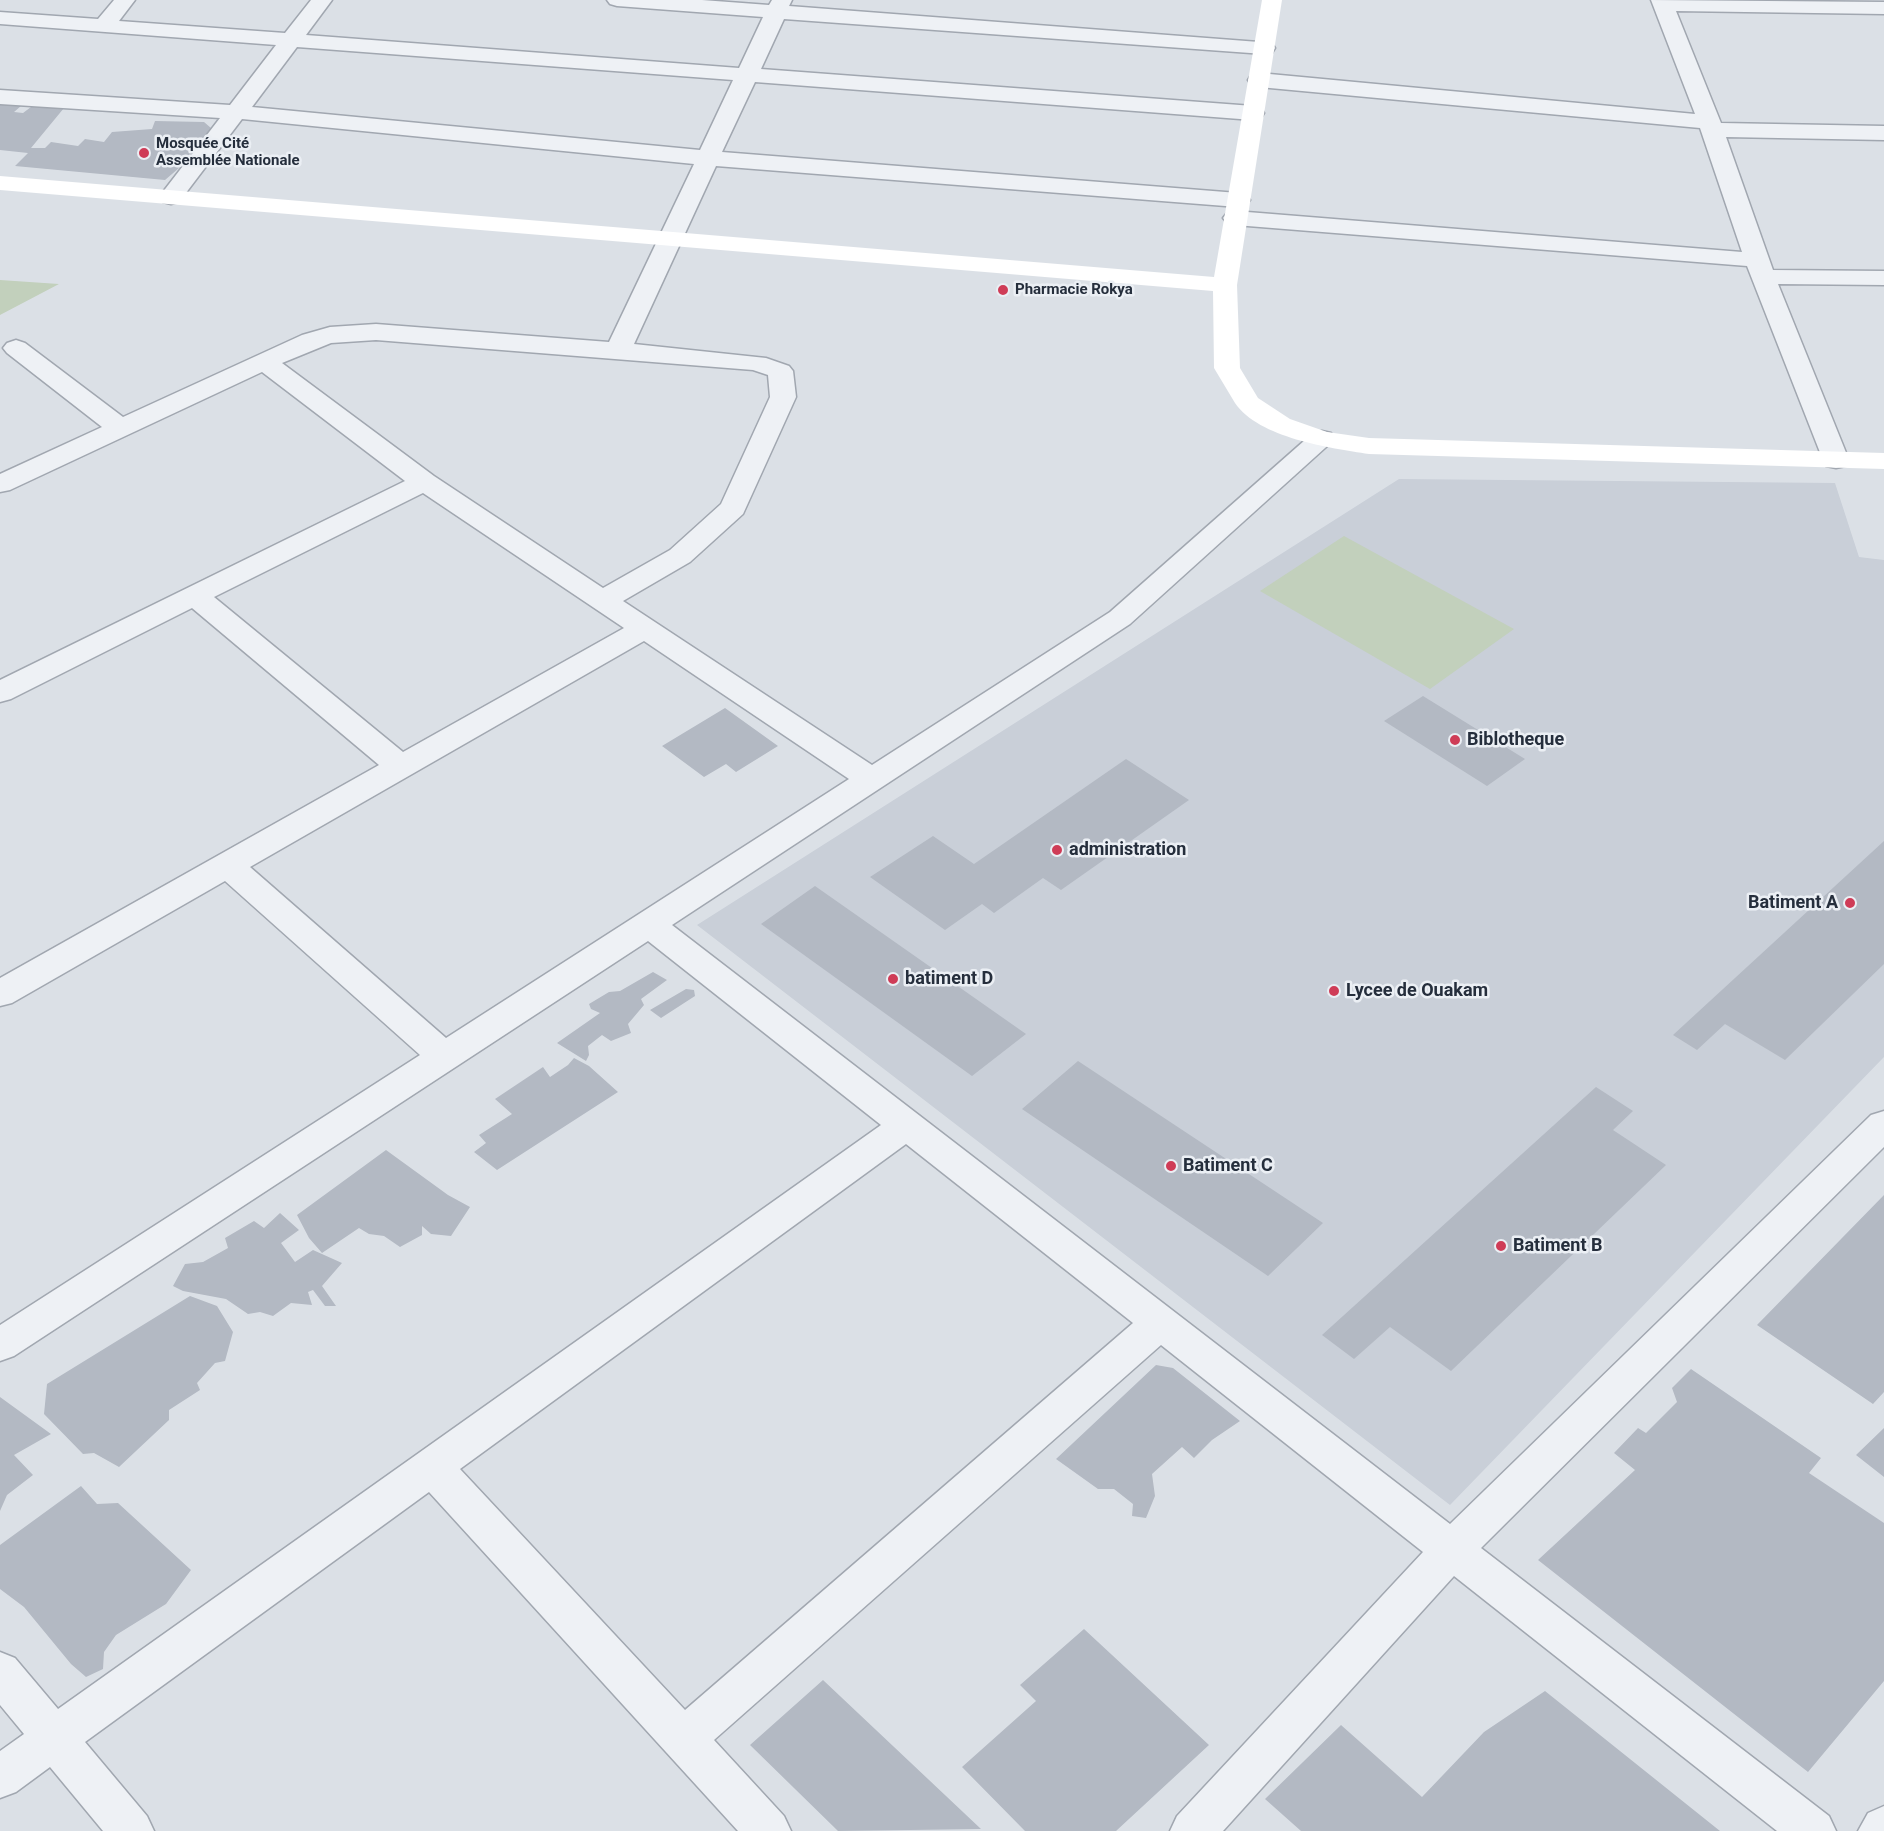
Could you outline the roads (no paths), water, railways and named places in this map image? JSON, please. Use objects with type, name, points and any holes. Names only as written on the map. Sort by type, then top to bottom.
[{"type":"street","points":[[104,26],[125,0]]},
{"type":"street","points":[[171,197],[322,0]]},
{"type":"street","points":[[617,0],[779,6],[1264,48]]},
{"type":"street","points":[[1272,0],[1225,285],[1227,368],[1248,403],[1281,424],[1322,439],[1369,446],[1884,461]]},
{"type":"street","points":[[1836,460],[1760,269],[1710,126],[1662,3],[1884,8]]},
{"type":"street","points":[[618,350],[779,6]]},
{"type":"street","points":[[0,18],[1253,113]]},
{"type":"street","points":[[1259,80],[1710,126],[1884,133]]},
{"type":"street","points":[[0,97],[237,112],[1236,209],[1760,269],[1884,278]]},
{"type":"street","points":[[0,183],[1225,285]]},
{"type":"street","points":[[0,483],[311,340],[330,335],[376,332],[618,350],[757,363],[780,371],[783,398],[733,508],[680,556],[601,601]]},
{"type":"street","points":[[16,348],[120,428]]},
{"type":"street","points":[[265,362],[424,483],[871,779]]},
{"type":"street","points":[[0,1345],[1120,618],[1322,439]]},
{"type":"street","points":[[0,692],[424,483]]},
{"type":"street","points":[[195,596],[400,767]]},
{"type":"street","points":[[0,994],[644,629]]},
{"type":"street","points":[[228,865],[444,1056]]},
{"type":"street","points":[[649,924],[1813,1831]]},
{"type":"street","points":[[0,1777],[908,1125]]},
{"type":"street","points":[[1193,1831],[1452,1549],[1884,1125]]},
{"type":"street","points":[[683,1739],[1160,1323]]},
{"type":"street","points":[[432,1467],[768,1831]]},
{"type":"street","points":[[0,1672],[131,1831]]},
{"type":"place","name":"Mosquée Cité Assemblée Nationale","points":[[144,153]]},
{"type":"place","name":"Pharmacie Rokya","points":[[1003,290]]},
{"type":"place","name":"Biblotheque","points":[[1455,740]]},
{"type":"place","name":"administration","points":[[1057,850]]},
{"type":"place","name":"Batiment A","points":[[1850,903]]},
{"type":"place","name":"batiment D","points":[[893,979]]},
{"type":"place","name":"Lycee de Ouakam","points":[[1334,991]]},
{"type":"place","name":"Batiment C","points":[[1171,1166]]},
{"type":"place","name":"Batiment B","points":[[1501,1246]]}]
